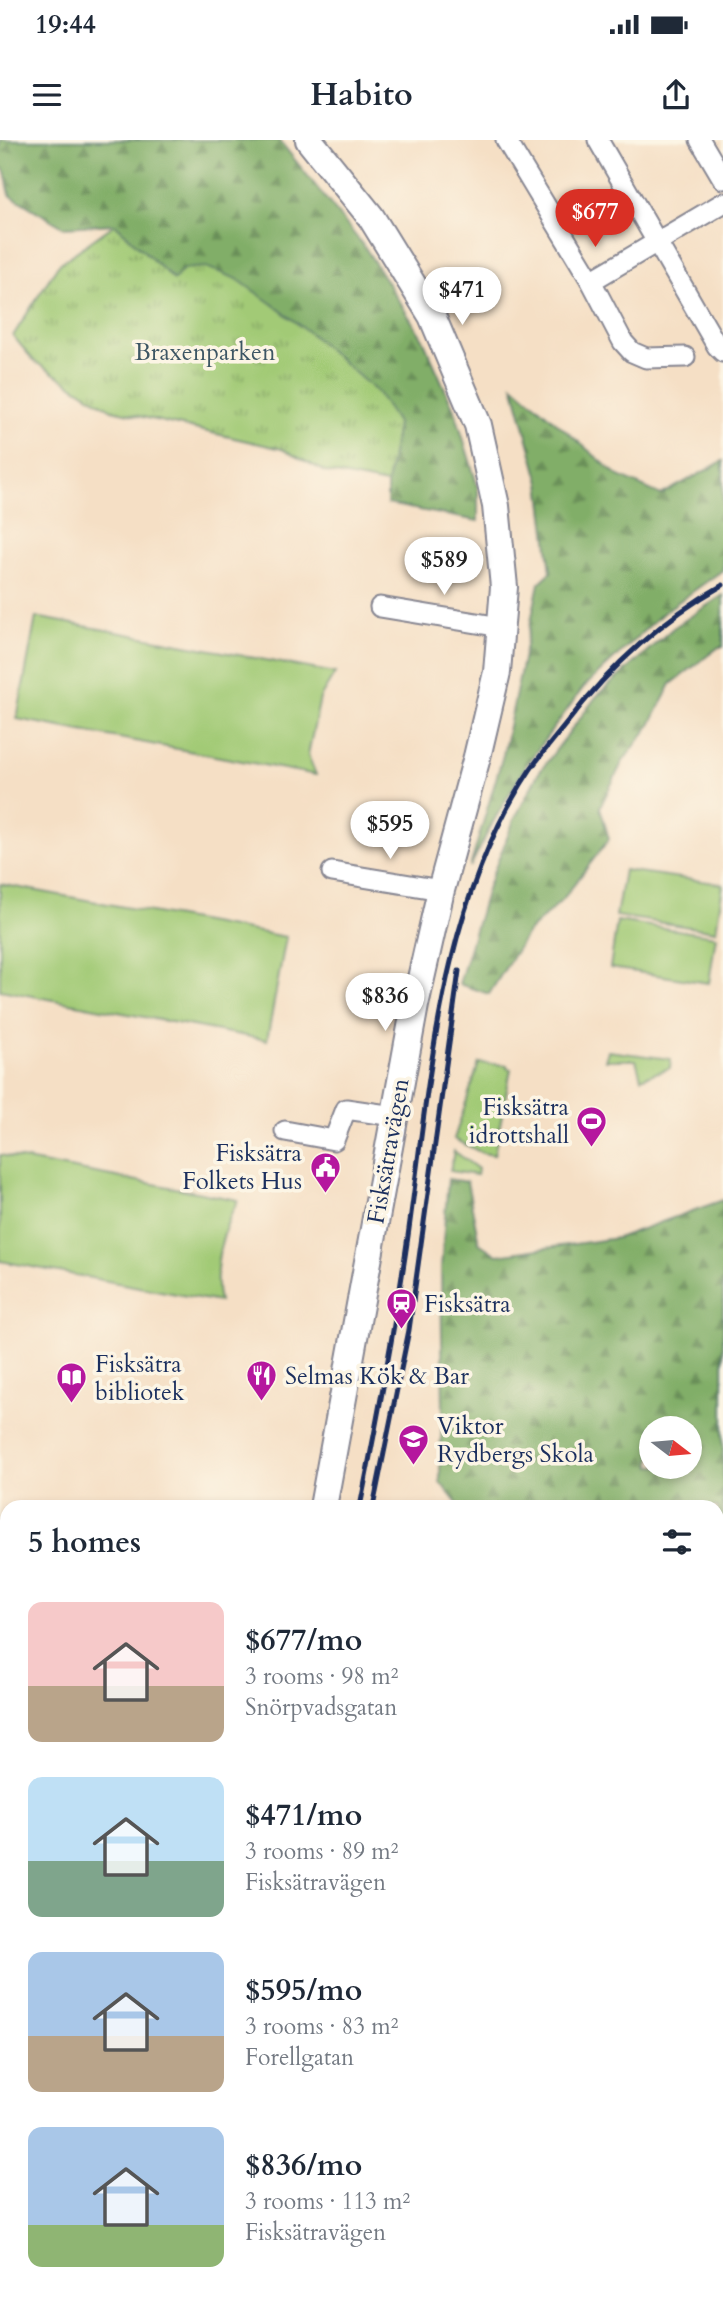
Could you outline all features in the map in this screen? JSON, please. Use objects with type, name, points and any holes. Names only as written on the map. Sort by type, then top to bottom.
[{"type":"street","name":"Fisksätravägen","points":[[309,140],[371,217],[432,316],[478,425],[496,506],[504,587],[497,673],[441,890],[415,1005],[324,1500]]},
{"type":"street","points":[[506,140],[591,281],[623,342],[632,352],[646,358],[685,357]]},
{"type":"street","points":[[598,140],[655,241],[723,352]]},
{"type":"street","points":[[700,140],[723,179]]},
{"type":"street","points":[[591,281],[723,203]]},
{"type":"street","points":[[380,607],[501,627]]},
{"type":"street","points":[[332,872],[441,890]]},
{"type":"street","points":[[285,1131],[334,1140],[346,1109],[394,1116]]},
{"type":"green space","points":[[0,140],[279,140],[366,249],[423,339],[456,414],[478,488],[478,521],[387,504],[387,484],[397,423],[377,393],[312,335],[272,304],[174,280],[115,224],[63,227],[10,195],[5,172],[0,165]]},
{"type":"green space","name":"Braxenparken","points":[[115,224],[174,280],[183,269],[206,267],[237,279],[312,335],[378,393],[397,423],[387,484],[326,472],[282,449],[112,410],[34,361],[13,336],[58,265]]},
{"type":"green space","points":[[513,385],[617,475],[661,495],[723,461],[723,570],[664,612],[584,687],[526,765],[470,867],[503,755],[539,583],[551,572],[540,483]]},
{"type":"green space","points":[[723,595],[723,647],[719,647],[671,684],[649,727],[623,761],[600,807],[609,839],[563,899],[528,932],[489,994],[459,984],[488,886],[514,820],[538,774],[596,697],[673,628]]},
{"type":"green space","points":[[36,617],[335,673],[320,698],[308,755],[316,775],[17,719]]},
{"type":"green space","points":[[624,870],[723,884],[716,931],[616,916]]},
{"type":"green space","points":[[0,884],[286,937],[267,1040],[0,990]]},
{"type":"green space","points":[[617,921],[716,936],[709,983],[610,968]]},
{"type":"green space","points":[[608,1051],[671,1059],[670,1068],[641,1078],[636,1060],[605,1060]]},
{"type":"green space","points":[[479,1063],[507,1065],[507,1068],[511,1069],[494,1155],[482,1153],[454,1139]]},
{"type":"green space","points":[[454,1151],[478,1169],[477,1175],[450,1171]]},
{"type":"green space","points":[[0,1155],[238,1200],[227,1224],[220,1250],[217,1276],[219,1302],[0,1261]]},
{"type":"green space","points":[[448,1179],[467,1182],[479,1243],[497,1255],[617,1238],[723,1200],[723,1500],[454,1500],[440,1482],[443,1412],[441,1268]]},
{"type":"railway","points":[[361,1500],[398,1304],[444,995],[476,878],[500,823],[530,770],[583,703],[618,664],[658,629],[723,585]]},
{"type":"railway","points":[[374,1500],[409,1330],[459,971]]},
{"type":"place","name":"Fisksätra idrottshall","points":[[592,1148]]},
{"type":"place","name":"Fisksätra Folkets Hus","points":[[325,1194]]},
{"type":"place","name":"Fisksätra","points":[[401,1331]]},
{"type":"place","name":"Selmas Kök & Bar","points":[[262,1403]]},
{"type":"place","name":"Fisksätra bibliotek","points":[[72,1405]]},
{"type":"place","name":"Viktor Rydbergs Skola","points":[[414,1467]]}]
